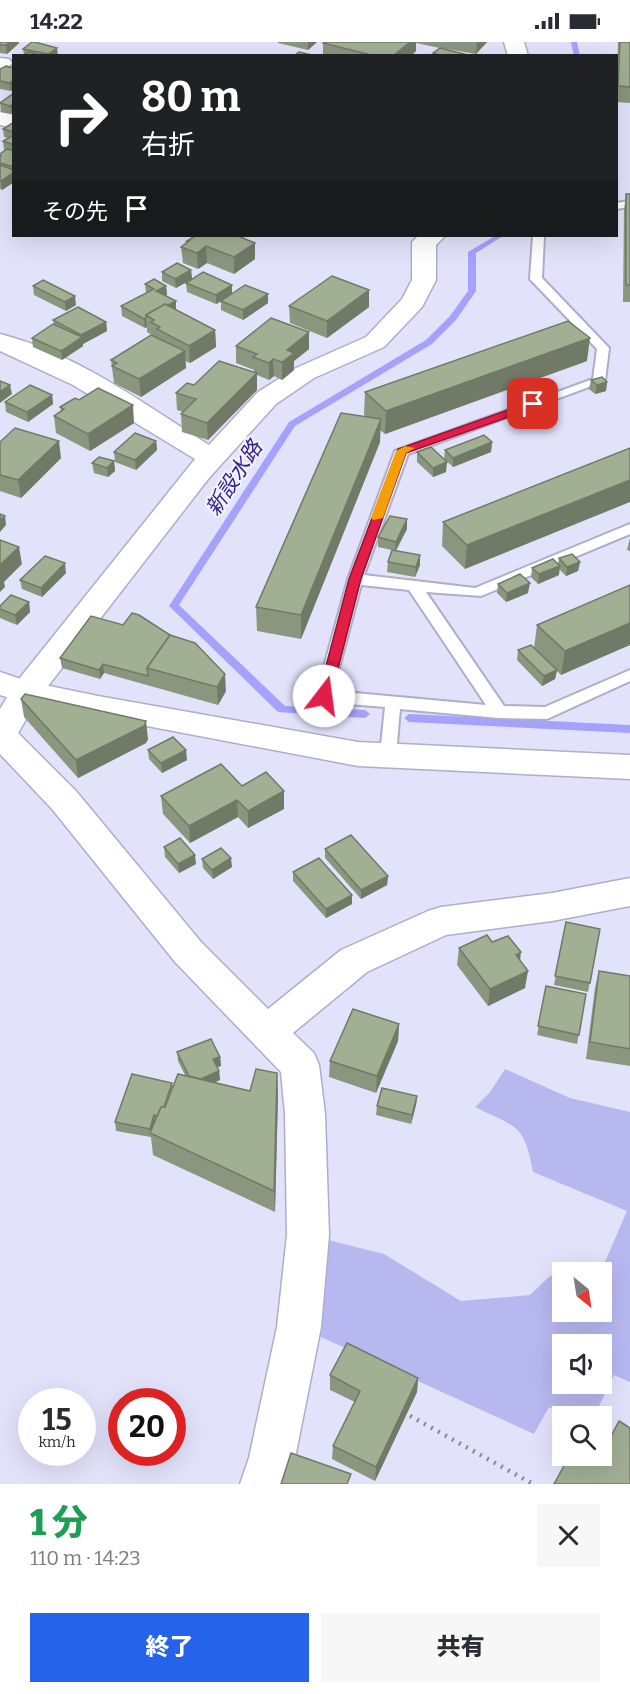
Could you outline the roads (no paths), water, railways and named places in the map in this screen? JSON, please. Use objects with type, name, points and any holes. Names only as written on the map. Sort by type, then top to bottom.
[{"type":"street","points":[[263,1484],[272,1458],[298,1327],[308,1235],[305,1114],[300,1065],[188,952],[64,800],[0,736],[13,688],[199,472],[267,398],[305,374],[375,342],[413,302],[424,280],[424,242],[432,237]]},
{"type":"street","points":[[0,342],[49,363],[102,391],[212,458]]},
{"type":"street","points":[[13,688],[214,729],[358,754],[630,767]]},
{"type":"street","points":[[268,1031],[354,961],[441,921],[552,907],[630,892]]},
{"type":"lane","points":[[538,237],[536,279],[603,348],[599,381],[402,451],[355,579],[324,696],[499,712],[547,713],[630,675]]},
{"type":"lane","points":[[355,579],[476,593],[630,529]]},
{"type":"lane","points":[[414,586],[499,712]]},
{"type":"lane","points":[[388,755],[393,702]]},
{"type":"waterway","name":"新設水路","points":[[574,42],[577,54]]},
{"type":"waterway","name":"新設水路","points":[[365,714],[282,709],[174,606],[292,424],[429,342],[453,318],[472,291],[472,252],[497,237]]},
{"type":"waterway","name":"新設水路","points":[[409,718],[630,729]]}]
